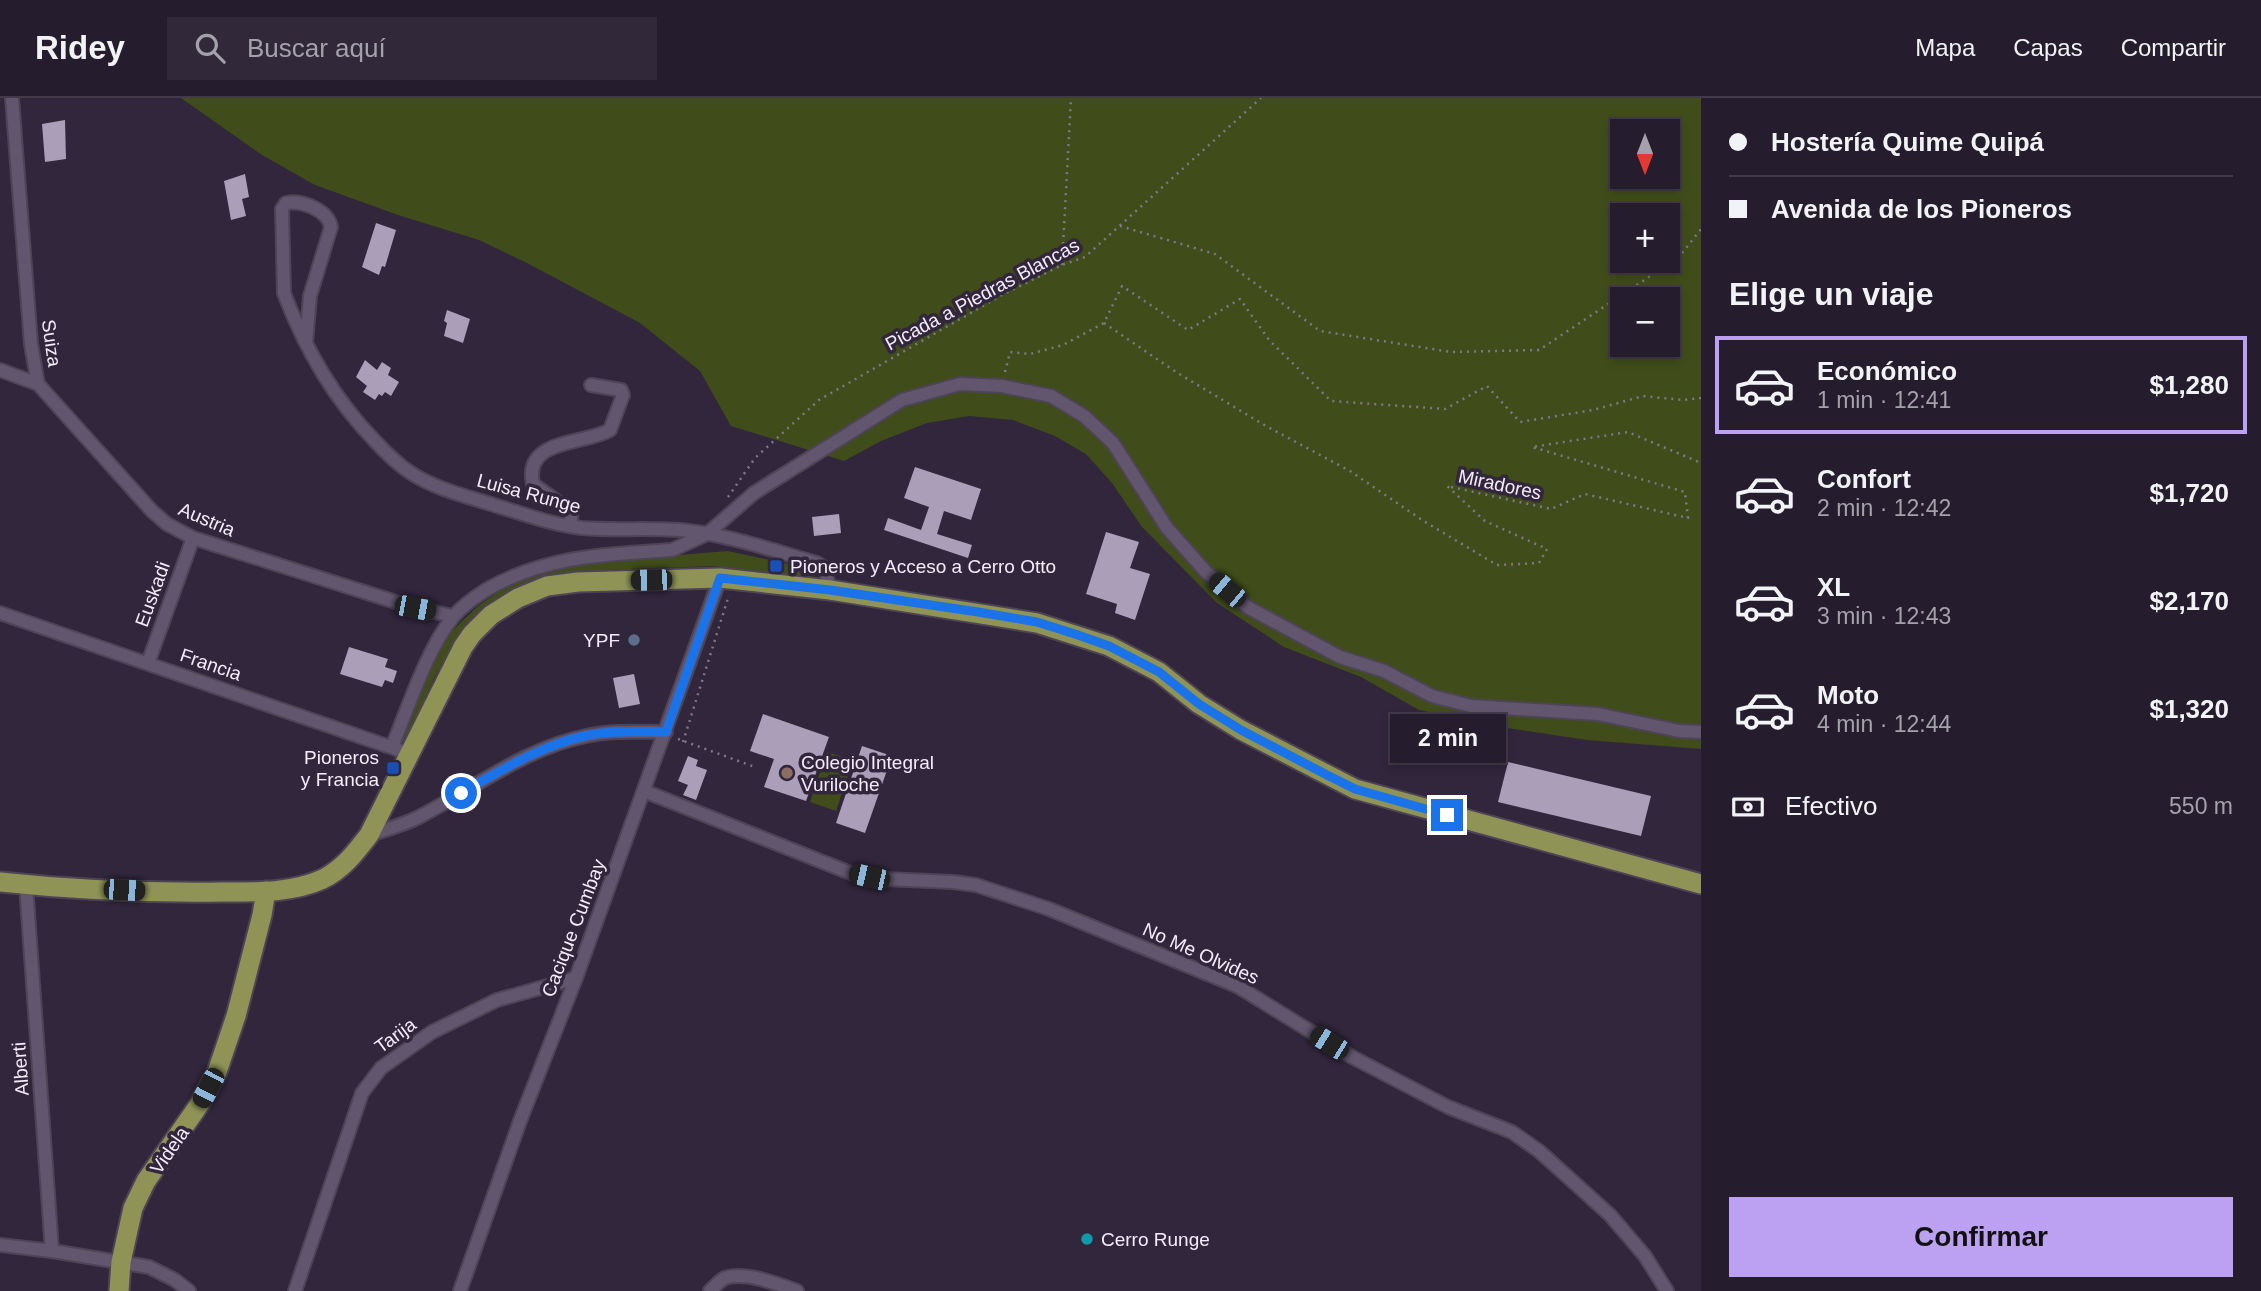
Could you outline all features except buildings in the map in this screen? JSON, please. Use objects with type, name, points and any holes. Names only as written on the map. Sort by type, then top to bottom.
[{"type":"main road","points":[[0,882],[148,892],[266,891],[297,888],[322,879],[352,858],[369,835],[401,750],[472,634],[491,615],[518,598],[547,586],[578,582],[830,590],[1037,622],[1109,646],[1159,672],[1199,704],[1241,730],[1355,789],[1701,884]]},
{"type":"main road","name":"Videla","points":[[119,1291],[121,1262],[133,1208],[146,1181],[200,1105],[217,1072],[236,1016],[266,891]]},
{"type":"street","name":"Suiza","points":[[8,100],[31,344],[38,384]]},
{"type":"street","name":"Luisa Runge","points":[[306,343],[310,296],[331,228],[324,213],[294,202],[286,203],[282,209],[284,293],[306,343],[327,382],[345,407],[391,458],[412,474],[441,488],[555,524],[618,530],[687,531],[817,563],[825,568],[830,590]]},
{"type":"street","name":"Austria","points":[[0,370],[38,384],[152,511],[167,524],[193,538],[415,608],[453,616]]},
{"type":"street","points":[[401,750],[421,676],[453,616],[472,599],[500,583],[552,562],[591,555],[672,550],[706,534],[754,493],[902,400],[960,384],[1002,386],[1051,396],[1084,416],[1114,443],[1167,528],[1206,572],[1249,608],[1340,657],[1384,671],[1432,696],[1471,706],[1598,714],[1679,731],[1701,732]]},
{"type":"street","points":[[570,526],[572,512],[533,484],[533,464],[548,449],[600,436],[610,430],[623,395],[621,390],[591,385]]},
{"type":"street","name":"Euskadi","points":[[148,663],[193,538]]},
{"type":"street","name":"Cacique Cumbay","points":[[460,1291],[524,1110],[576,978],[666,732],[725,587]]},
{"type":"street","name":"Francia","points":[[0,613],[401,750]]},
{"type":"street","points":[[369,835],[417,818],[548,747],[586,736],[617,732],[666,732]]},
{"type":"street","name":"No Me Olvides","points":[[644,791],[853,873],[884,879],[953,881],[976,885],[1049,909],[1237,986],[1352,1057],[1448,1107],[1512,1132],[1539,1151],[1610,1215],[1645,1256],[1667,1291]]},
{"type":"street","name":"Alberti","points":[[26,885],[52,1251]]},
{"type":"street","name":"Tarija","points":[[295,1291],[362,1093],[381,1068],[432,1032],[496,1000],[576,978]]},
{"type":"street","points":[[0,1245],[149,1267],[175,1280],[188,1291]]},
{"type":"street","points":[[710,1291],[724,1279],[744,1277],[767,1280],[797,1291]]},
{"type":"path","points":[[1062,265],[1071,98]]},
{"type":"path","name":"Picada a Piedras Blancas","points":[[728,514],[728,497],[755,458],[819,400],[1002,295],[1062,265],[1085,257],[1261,98]]},
{"type":"path","points":[[1120,226],[1215,254],[1320,331],[1451,352],[1539,350],[1679,257],[1701,229]]},
{"type":"path","points":[[1002,386],[1010,352],[1030,354],[1063,345],[1104,323],[1122,286],[1188,330],[1240,299],[1269,340],[1331,401],[1445,409],[1487,386],[1520,422],[1593,410],[1643,396],[1683,400],[1701,398]]},
{"type":"path","name":"Miradores","points":[[1104,323],[1176,372],[1266,426],[1350,471],[1422,520],[1497,565],[1539,564],[1546,549],[1485,521],[1447,486],[1551,509],[1585,494],[1688,518],[1685,492],[1532,447],[1628,432],[1701,463]]},
{"type":"path","points":[[683,742],[725,587]]},
{"type":"path","points":[[666,732],[683,742],[755,767]]},
{"type":"green space","points":[[181,98],[1701,98],[1701,749],[1587,740],[1507,728],[1419,710],[1361,677],[1284,647],[1217,603],[1142,527],[1112,483],[1086,454],[1055,436],[1013,420],[969,416],[927,423],[881,441],[844,461],[731,426],[700,371],[640,323],[479,240],[315,185],[262,155]]},
{"type":"green space","points":[[728,551],[817,570],[813,577],[713,566],[578,571],[532,580],[495,602],[456,640],[435,676],[405,742],[400,739],[428,673],[449,634],[478,606],[501,590],[543,570],[581,563]]},
{"type":"green space","points":[[827,752],[853,760],[836,811],[810,802]]},
{"type":"place","name":"Pioneros y Acceso a Cerro Otto","points":[[776,566]]},
{"type":"place","name":"YPF","points":[[634,640]]},
{"type":"place","name":"Pioneros y Francia","points":[[393,768]]},
{"type":"place","name":"Colegio Integral Vuriloche","points":[[787,773]]},
{"type":"place","name":"Cerro Runge","points":[[1087,1239]]},
{"type":"route","points":[[461,793],[548,747],[586,736],[617,732],[666,732],[720,578],[830,590],[978,612],[1037,622],[1078,635],[1109,646],[1159,672],[1199,704],[1241,730],[1355,789],[1447,815]]}]
